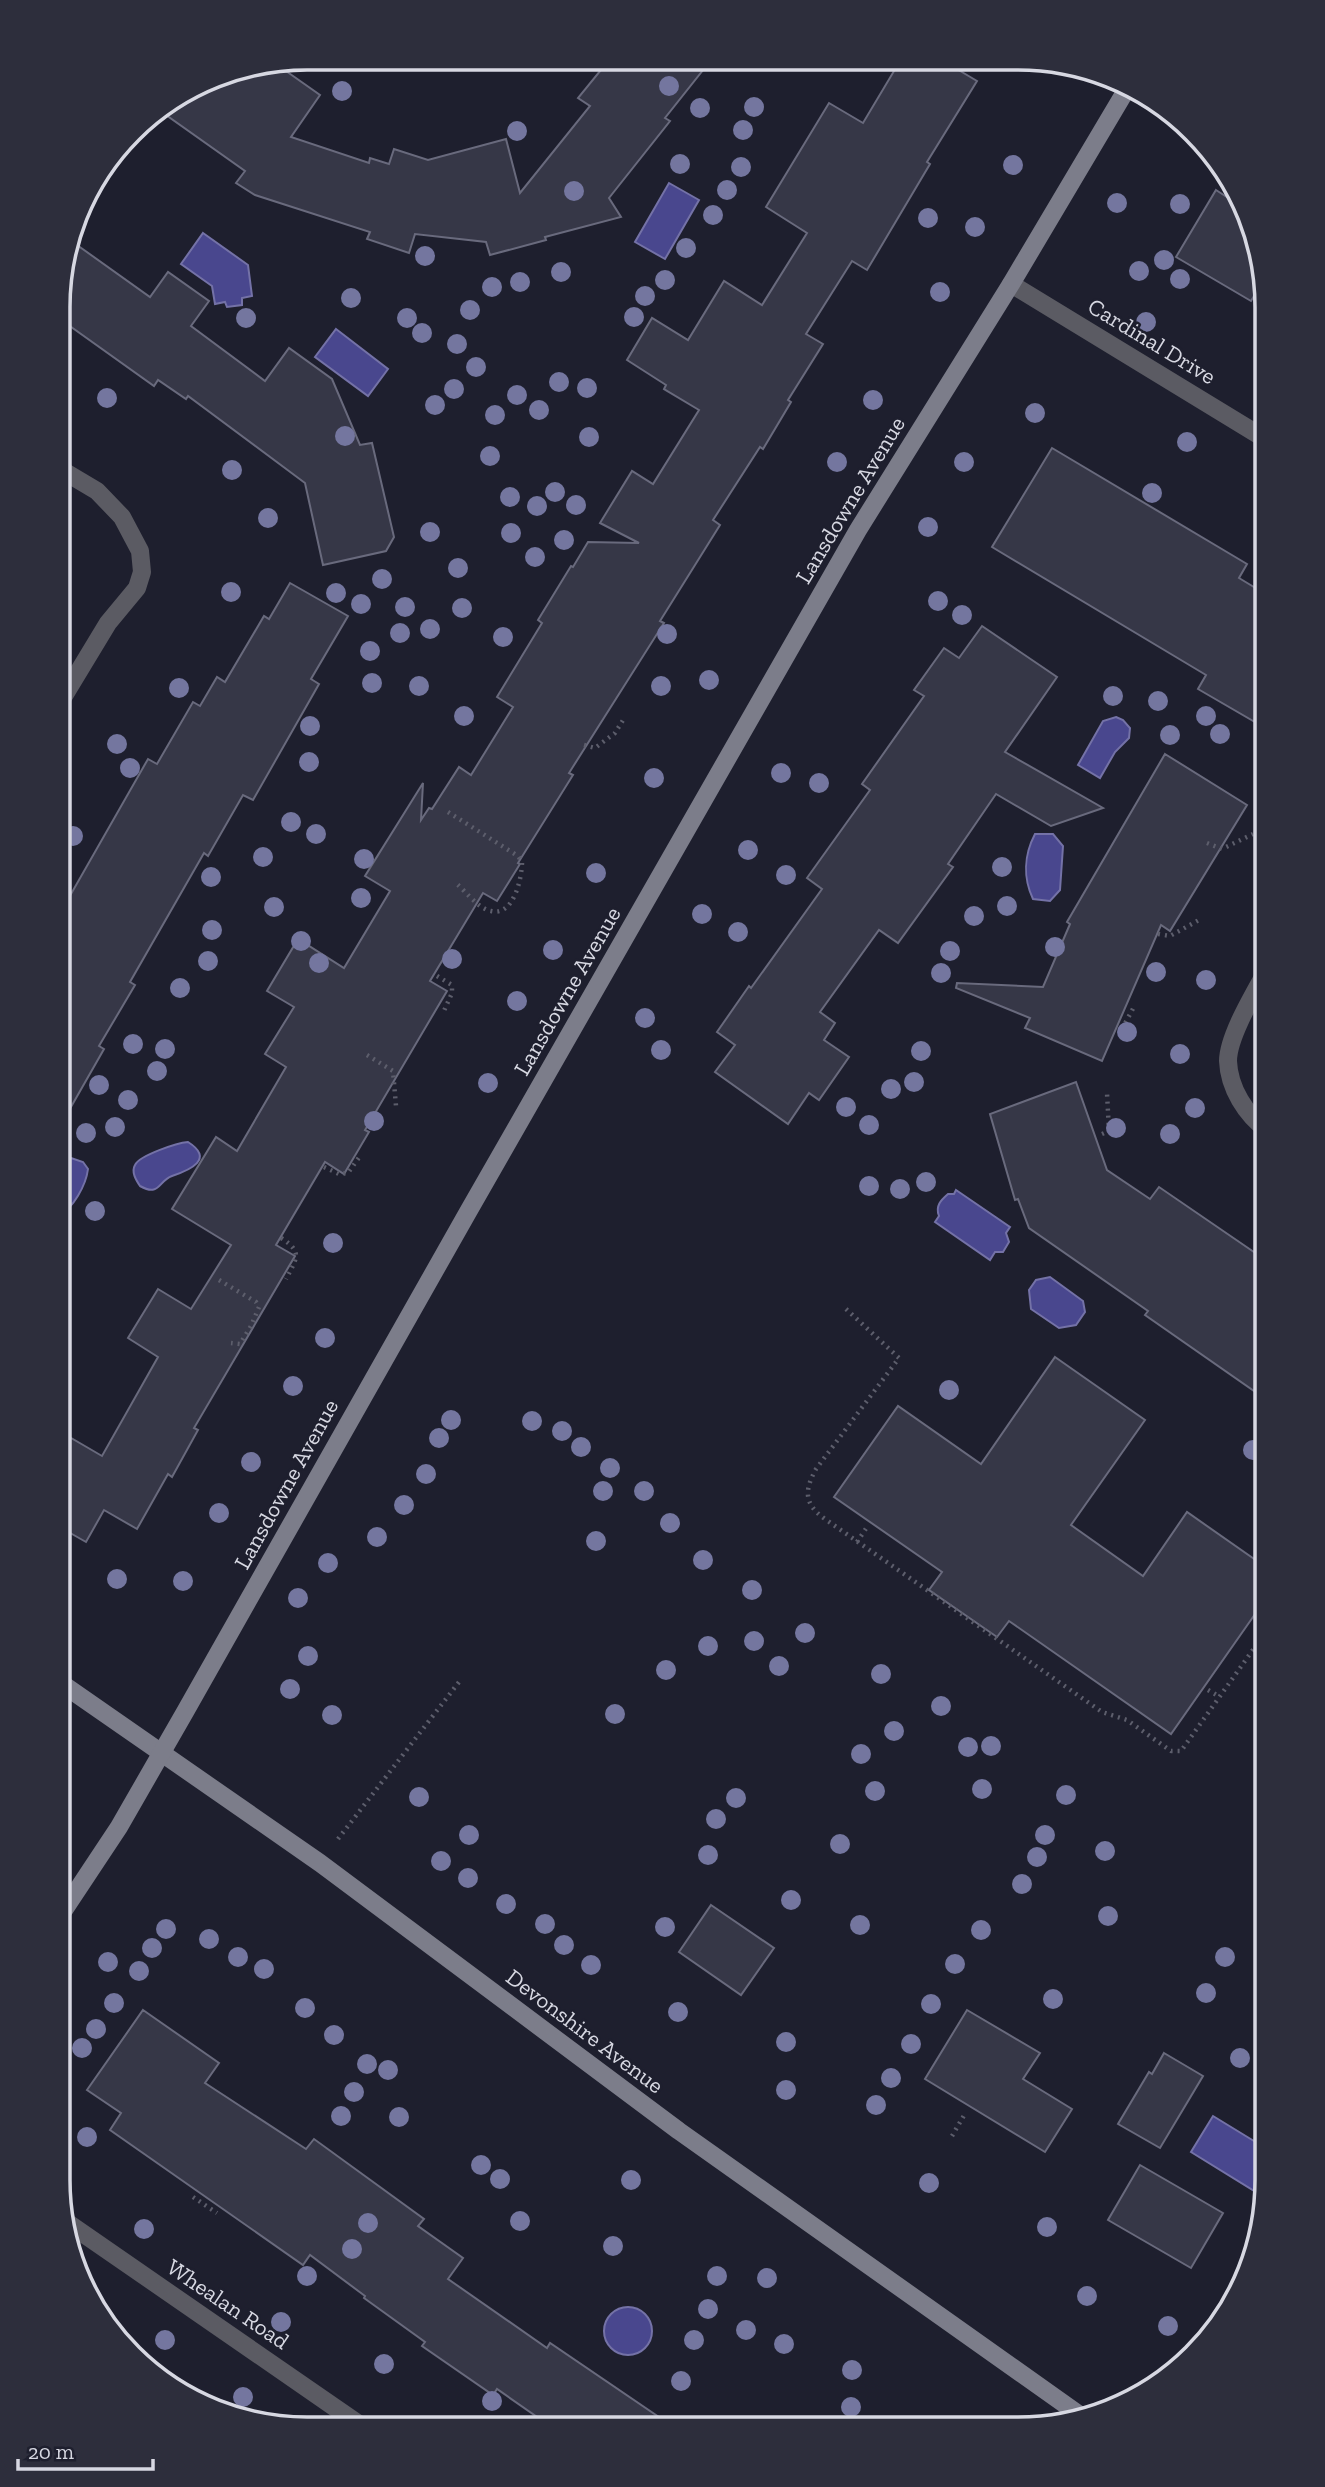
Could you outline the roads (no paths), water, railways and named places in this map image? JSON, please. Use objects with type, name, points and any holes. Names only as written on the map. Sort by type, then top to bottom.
[{"type":"main road","name":"Lansdowne Avenue","points":[[70,1901],[119,1827],[847,550],[1011,284],[1124,94]]},
{"type":"main road","name":"Devonshire Avenue","points":[[70,1690],[320,1863],[679,2131],[1072,2410]]},
{"type":"street","name":"Cardinal Drive","points":[[1011,284],[1255,433]]},
{"type":"street","points":[[70,475],[97,491],[122,517],[140,551],[142,572],[137,588],[108,624],[70,686]]},
{"type":"street","points":[[1255,994],[1240,1021],[1228,1061],[1235,1091],[1245,1110],[1255,1119]]},
{"type":"street","name":"Whealan Road","points":[[76,2228],[349,2417]]}]
